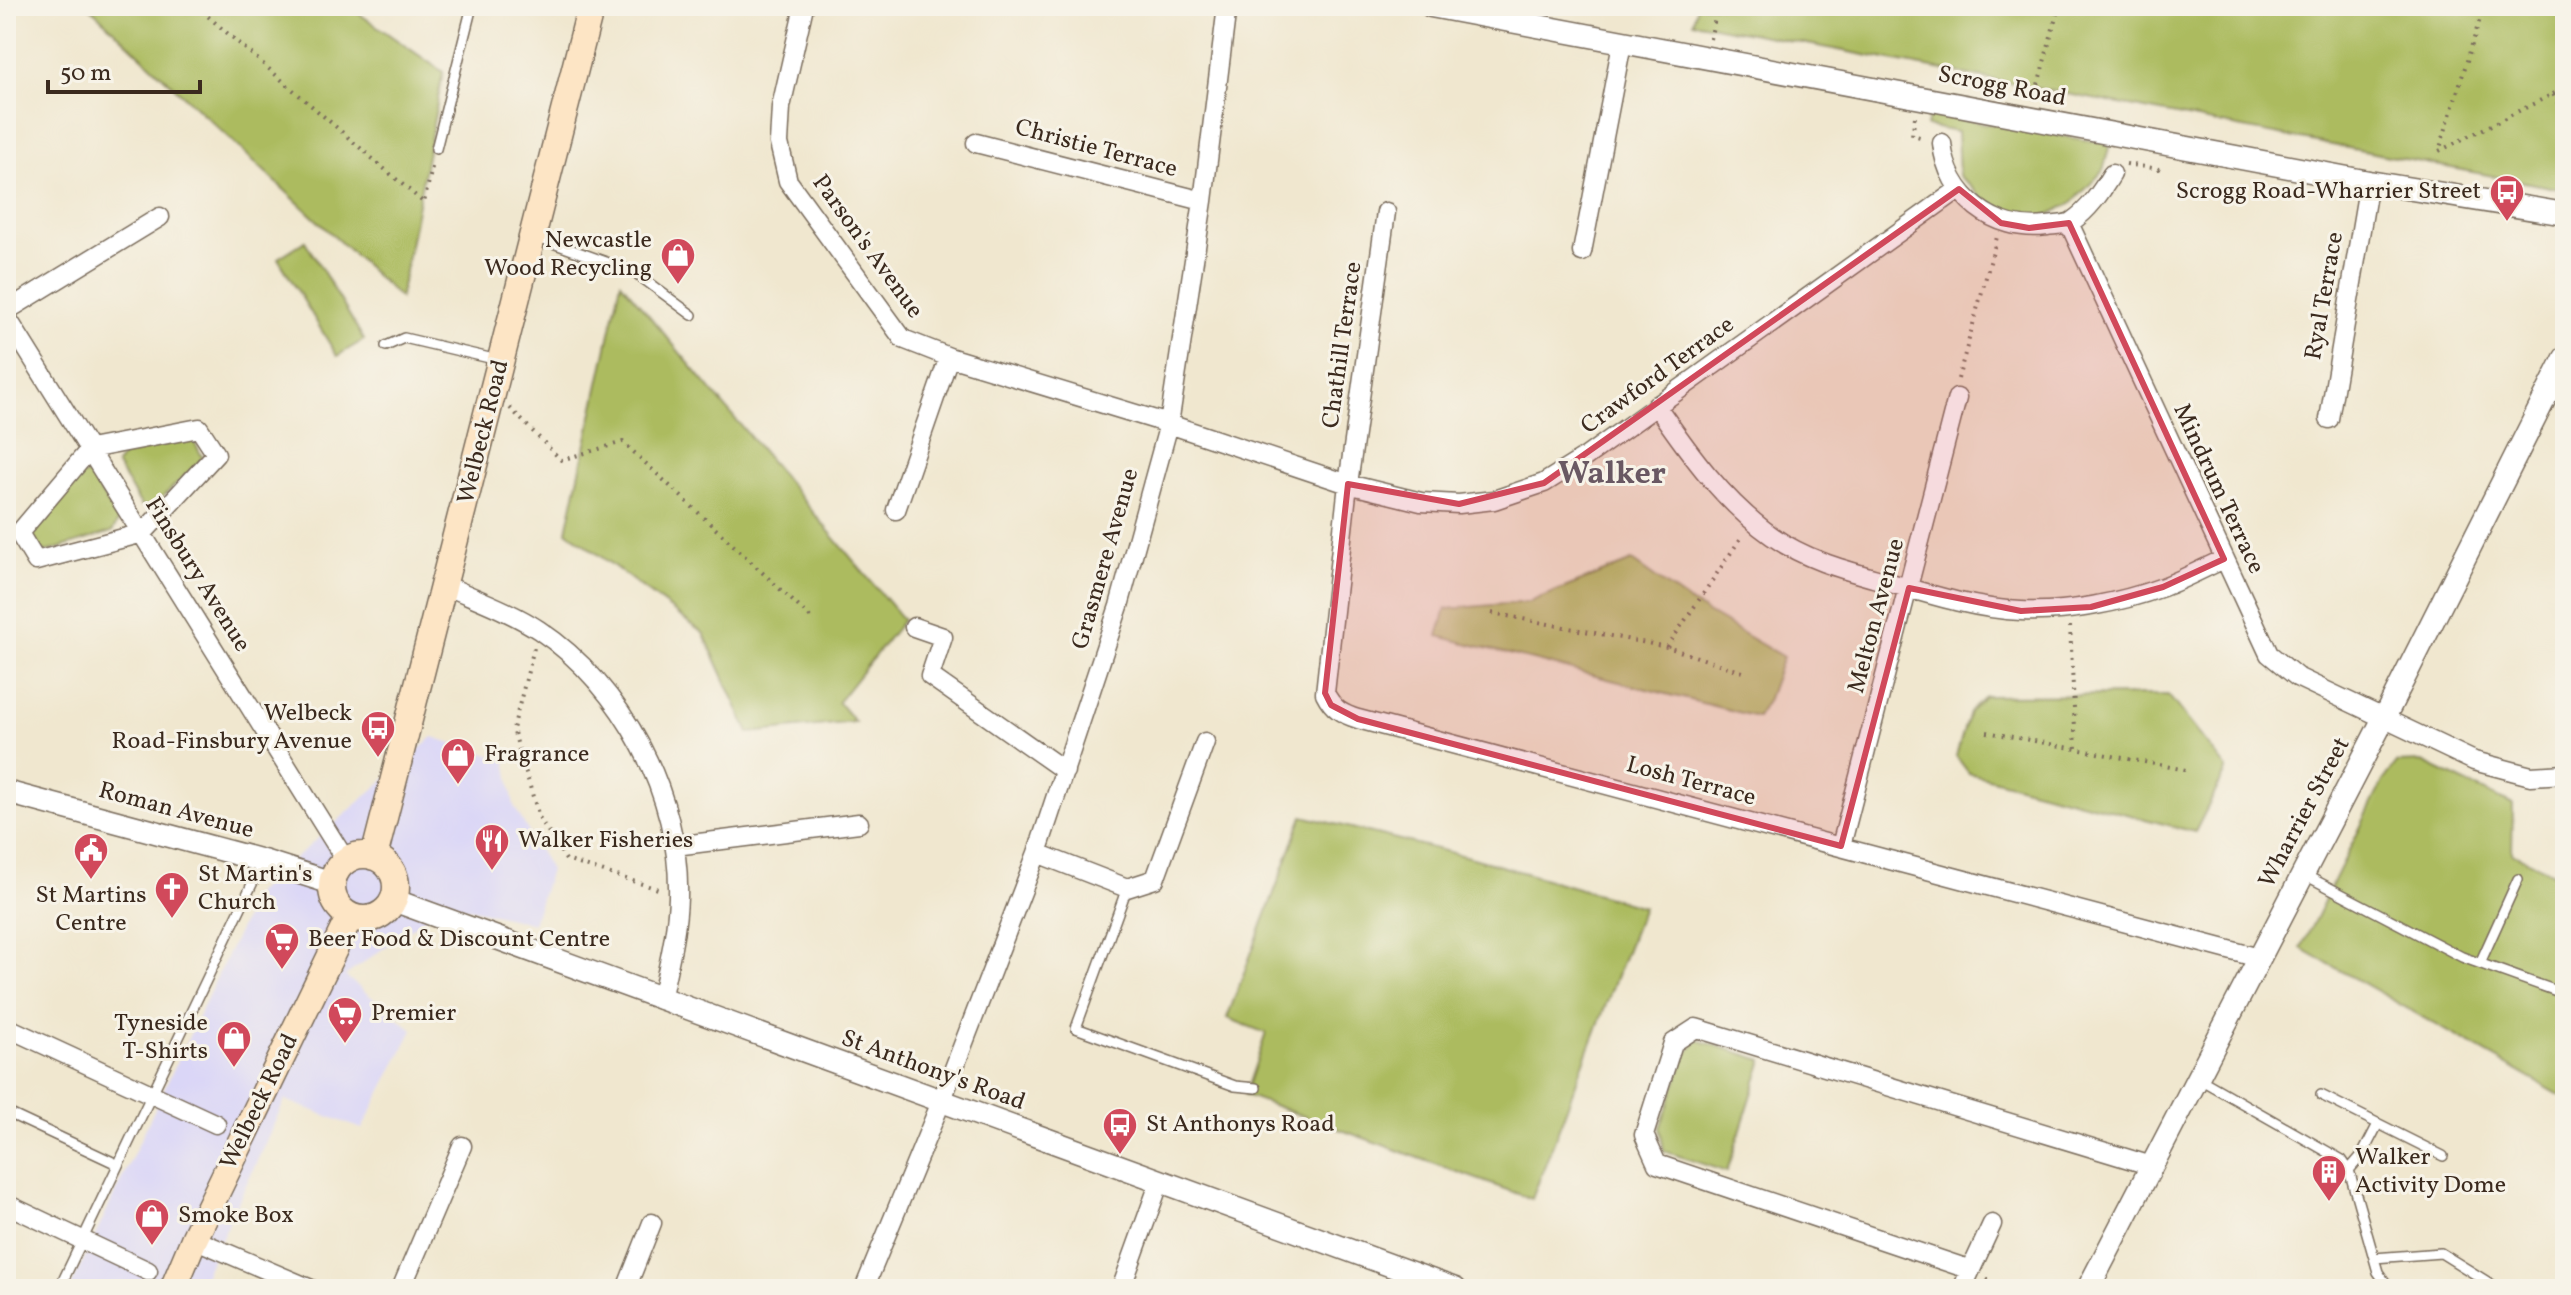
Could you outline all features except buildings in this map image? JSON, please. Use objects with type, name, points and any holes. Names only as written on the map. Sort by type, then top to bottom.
[{"type":"main road","name":"Welbeck Road","points":[[374,857],[591,6]]},
{"type":"main road","points":[[360,856],[374,857],[390,870],[395,879],[393,900],[383,913],[375,917],[350,916],[334,899],[339,872],[360,856]]},
{"type":"main road","name":"Welbeck Road","points":[[173,1289],[194,1239],[350,916]]},
{"type":"street","name":"Parson's Avenue","points":[[804,6],[781,107],[779,143],[788,181],[903,339],[949,357],[1169,424]]},
{"type":"street","name":"Grasmere Avenue","points":[[864,1289],[941,1102],[1037,853],[1119,606],[1169,424],[1203,201],[1227,6]]},
{"type":"street","name":"Scrogg Road","points":[[1431,6],[2369,182],[2565,214]]},
{"type":"street","points":[[1582,252],[1622,43]]},
{"type":"street","name":"Christie Terrace","points":[[976,143],[1203,201]]},
{"type":"street","points":[[1942,143],[1944,162],[1959,189],[2001,223],[2029,228],[2069,223],[2097,199],[2112,174]]},
{"type":"street","name":"Ryal Terrace","points":[[2329,419],[2369,182]]},
{"type":"street","name":"Crawford Terrace","points":[[1169,424],[1348,484],[1421,502],[1459,504],[1494,500],[1544,483],[1584,458],[1959,189]]},
{"type":"street","name":"Chathill Terrace","points":[[1348,484],[1386,212]]},
{"type":"street","points":[[6,314],[160,217]]},
{"type":"street","name":"Mindrum Terrace","points":[[2069,223],[2269,654],[2297,677],[2474,761],[2531,776],[2565,774]]},
{"type":"street","name":"Finsbury Avenue","points":[[6,314],[143,533],[339,872]]},
{"type":"street","points":[[896,510],[949,357]]},
{"type":"street","name":"Wharrier Street","points":[[2088,1289],[2384,718],[2565,358]]},
{"type":"street","name":"Melton Avenue","points":[[1841,846],[1957,398]]},
{"type":"street","points":[[1656,405],[1689,454],[1730,499],[1773,536],[1820,562],[1909,588],[1963,602],[2021,611],[2091,607],[2163,587],[2224,559]]},
{"type":"street","points":[[199,428],[216,454],[143,533],[36,561],[19,533],[90,449],[199,428]]},
{"type":"street","name":"Losh Terrace","points":[[1348,484],[1325,693],[1331,705],[1343,714],[2259,958]]},
{"type":"street","points":[[445,585],[539,630],[577,661],[613,700],[640,743],[658,785],[675,846],[678,895],[674,939],[661,1000]]},
{"type":"street","points":[[914,627],[943,637],[930,676],[1065,771]]},
{"type":"street","points":[[1037,853],[1127,888],[1155,879],[1205,742]]},
{"type":"street","name":"Roman Avenue","points":[[6,792],[263,861],[339,872]]},
{"type":"street","points":[[675,846],[859,823]]},
{"type":"street","name":"St Anthony's Road","points":[[393,900],[1455,1289]]},
{"type":"street","points":[[6,1027],[216,1124]]},
{"type":"street","points":[[1971,1270],[1657,1164],[1644,1135],[1673,1043],[1696,1028],[2152,1166]]},
{"type":"street","points":[[401,1289],[462,1146]]},
{"type":"street","points":[[1121,1289],[1160,1181]]},
{"type":"street","points":[[6,1204],[148,1271]]},
{"type":"street","points":[[626,1289],[652,1223]]},
{"type":"street","points":[[1962,1289],[1992,1224]]},
{"type":"street","points":[[194,1239],[311,1289]]},
{"type":"lane","points":[[436,149],[472,6]]},
{"type":"lane","points":[[533,236],[634,272],[692,315]]},
{"type":"lane","points":[[386,346],[404,338],[501,361]]},
{"type":"lane","points":[[59,1289],[263,861]]},
{"type":"lane","points":[[2303,874],[2434,943],[2565,994]]},
{"type":"lane","points":[[2480,963],[2518,879]]},
{"type":"lane","points":[[1127,888],[1076,1028],[1235,1086],[1256,1088]]},
{"type":"lane","points":[[2198,1078],[2342,1160],[2349,1170],[2378,1272],[2390,1289]]},
{"type":"lane","points":[[2321,1095],[2443,1156]]},
{"type":"lane","points":[[6,1112],[117,1164]]},
{"type":"lane","points":[[2349,1170],[2362,1155],[2378,1124]]},
{"type":"lane","points":[[2374,1258],[2441,1253],[2499,1289]]},
{"type":"path","points":[[196,6],[424,203],[436,149]]},
{"type":"path","points":[[1705,58],[1718,6]]},
{"type":"path","points":[[2031,119],[2036,86],[2059,6]]},
{"type":"path","points":[[2484,6],[2439,151],[2565,87]]},
{"type":"path","points":[[2553,94],[2565,117]]},
{"type":"path","points":[[1919,98],[1912,135],[1942,143]]},
{"type":"path","points":[[2112,174],[2116,163],[2159,169],[2163,143]]},
{"type":"path","points":[[1957,398],[1956,387],[2001,223]]},
{"type":"path","points":[[494,392],[561,460],[623,442],[813,620]]},
{"type":"path","points":[[1667,647],[1753,520]]},
{"type":"path","points":[[2068,608],[2076,749]]},
{"type":"path","points":[[1492,613],[1667,647],[1743,672]]},
{"type":"path","points":[[539,630],[513,729],[539,817],[566,860],[678,895]]},
{"type":"path","points":[[1987,732],[2186,770]]},
{"type":"highlighted area","points":[[1959,189],[2001,223],[2029,228],[2069,223],[2224,559],[2163,587],[2091,607],[2021,611],[1909,588],[1841,846],[1358,719],[1331,705],[1325,693],[1348,484],[1459,504],[1544,483]]},
{"type":"shaded area","points":[[433,737],[506,760],[514,806],[550,870],[533,923],[446,903],[345,976],[413,1030],[362,1129],[285,1100],[198,1289],[70,1289],[257,892]]},
{"type":"green space","points":[[88,6],[348,6],[443,72],[400,298]]},
{"type":"green space","points":[[1697,6],[2565,6],[2565,179],[2561,189],[1693,22]]},
{"type":"green space","points":[[1929,114],[2110,144],[2103,171],[2072,203],[2044,217],[2011,214],[1983,198],[1959,176],[1957,132],[1926,126]]},
{"type":"green space","points":[[305,241],[364,340],[337,356],[278,258]]},
{"type":"green space","points":[[621,282],[903,620],[838,702],[855,722],[749,733],[704,634],[567,531]]},
{"type":"green space","points":[[192,438],[203,458],[150,509],[141,505],[116,464],[126,452]]},
{"type":"green space","points":[[88,474],[119,520],[112,532],[43,553],[29,535],[77,477]]},
{"type":"green space","points":[[1632,561],[1692,604],[1783,657],[1767,701],[1757,717],[1438,636],[1446,609],[1529,602]]},
{"type":"green space","points":[[2168,695],[2227,769],[2195,832],[1969,773],[1956,756],[1969,712],[1985,696]]},
{"type":"green space","points":[[2422,762],[2513,805],[2512,853],[2565,879],[2565,1098],[2301,948],[2383,781],[2397,763]]},
{"type":"green space","points":[[1303,816],[1473,858],[1643,907],[1532,1199],[1245,1095],[1266,1033],[1227,1018]]},
{"type":"green space","points":[[1698,1040],[1763,1060],[1727,1172],[1664,1151],[1660,1128],[1686,1055]]},
{"type":"place","name":"Scrogg Road-Wharrier Street","points":[[2507,223]]},
{"type":"place","name":"Newcastle Wood Recycling","points":[[678,286]]},
{"type":"place","name":"Welbeck Road-Finsbury Avenue","points":[[378,759]]},
{"type":"place","name":"Fragrance","points":[[458,786]]},
{"type":"place","name":"Walker Fisheries","points":[[492,872]]},
{"type":"place","name":"St Martins Centre","points":[[91,881]]},
{"type":"place","name":"St Martin's Church","points":[[172,920]]},
{"type":"place","name":"Beer Food & Discount Centre","points":[[282,971]]},
{"type":"place","name":"Premier","points":[[345,1045]]},
{"type":"place","name":"Tyneside T-Shirts","points":[[234,1069]]},
{"type":"place","name":"St Anthonys Road","points":[[1120,1156]]},
{"type":"place","name":"Walker Activity Dome","points":[[2329,1203]]},
{"type":"place","name":"Smoke Box","points":[[152,1247]]},
{"type":"district","name":"Walker","points":[[1612,475]]}]
